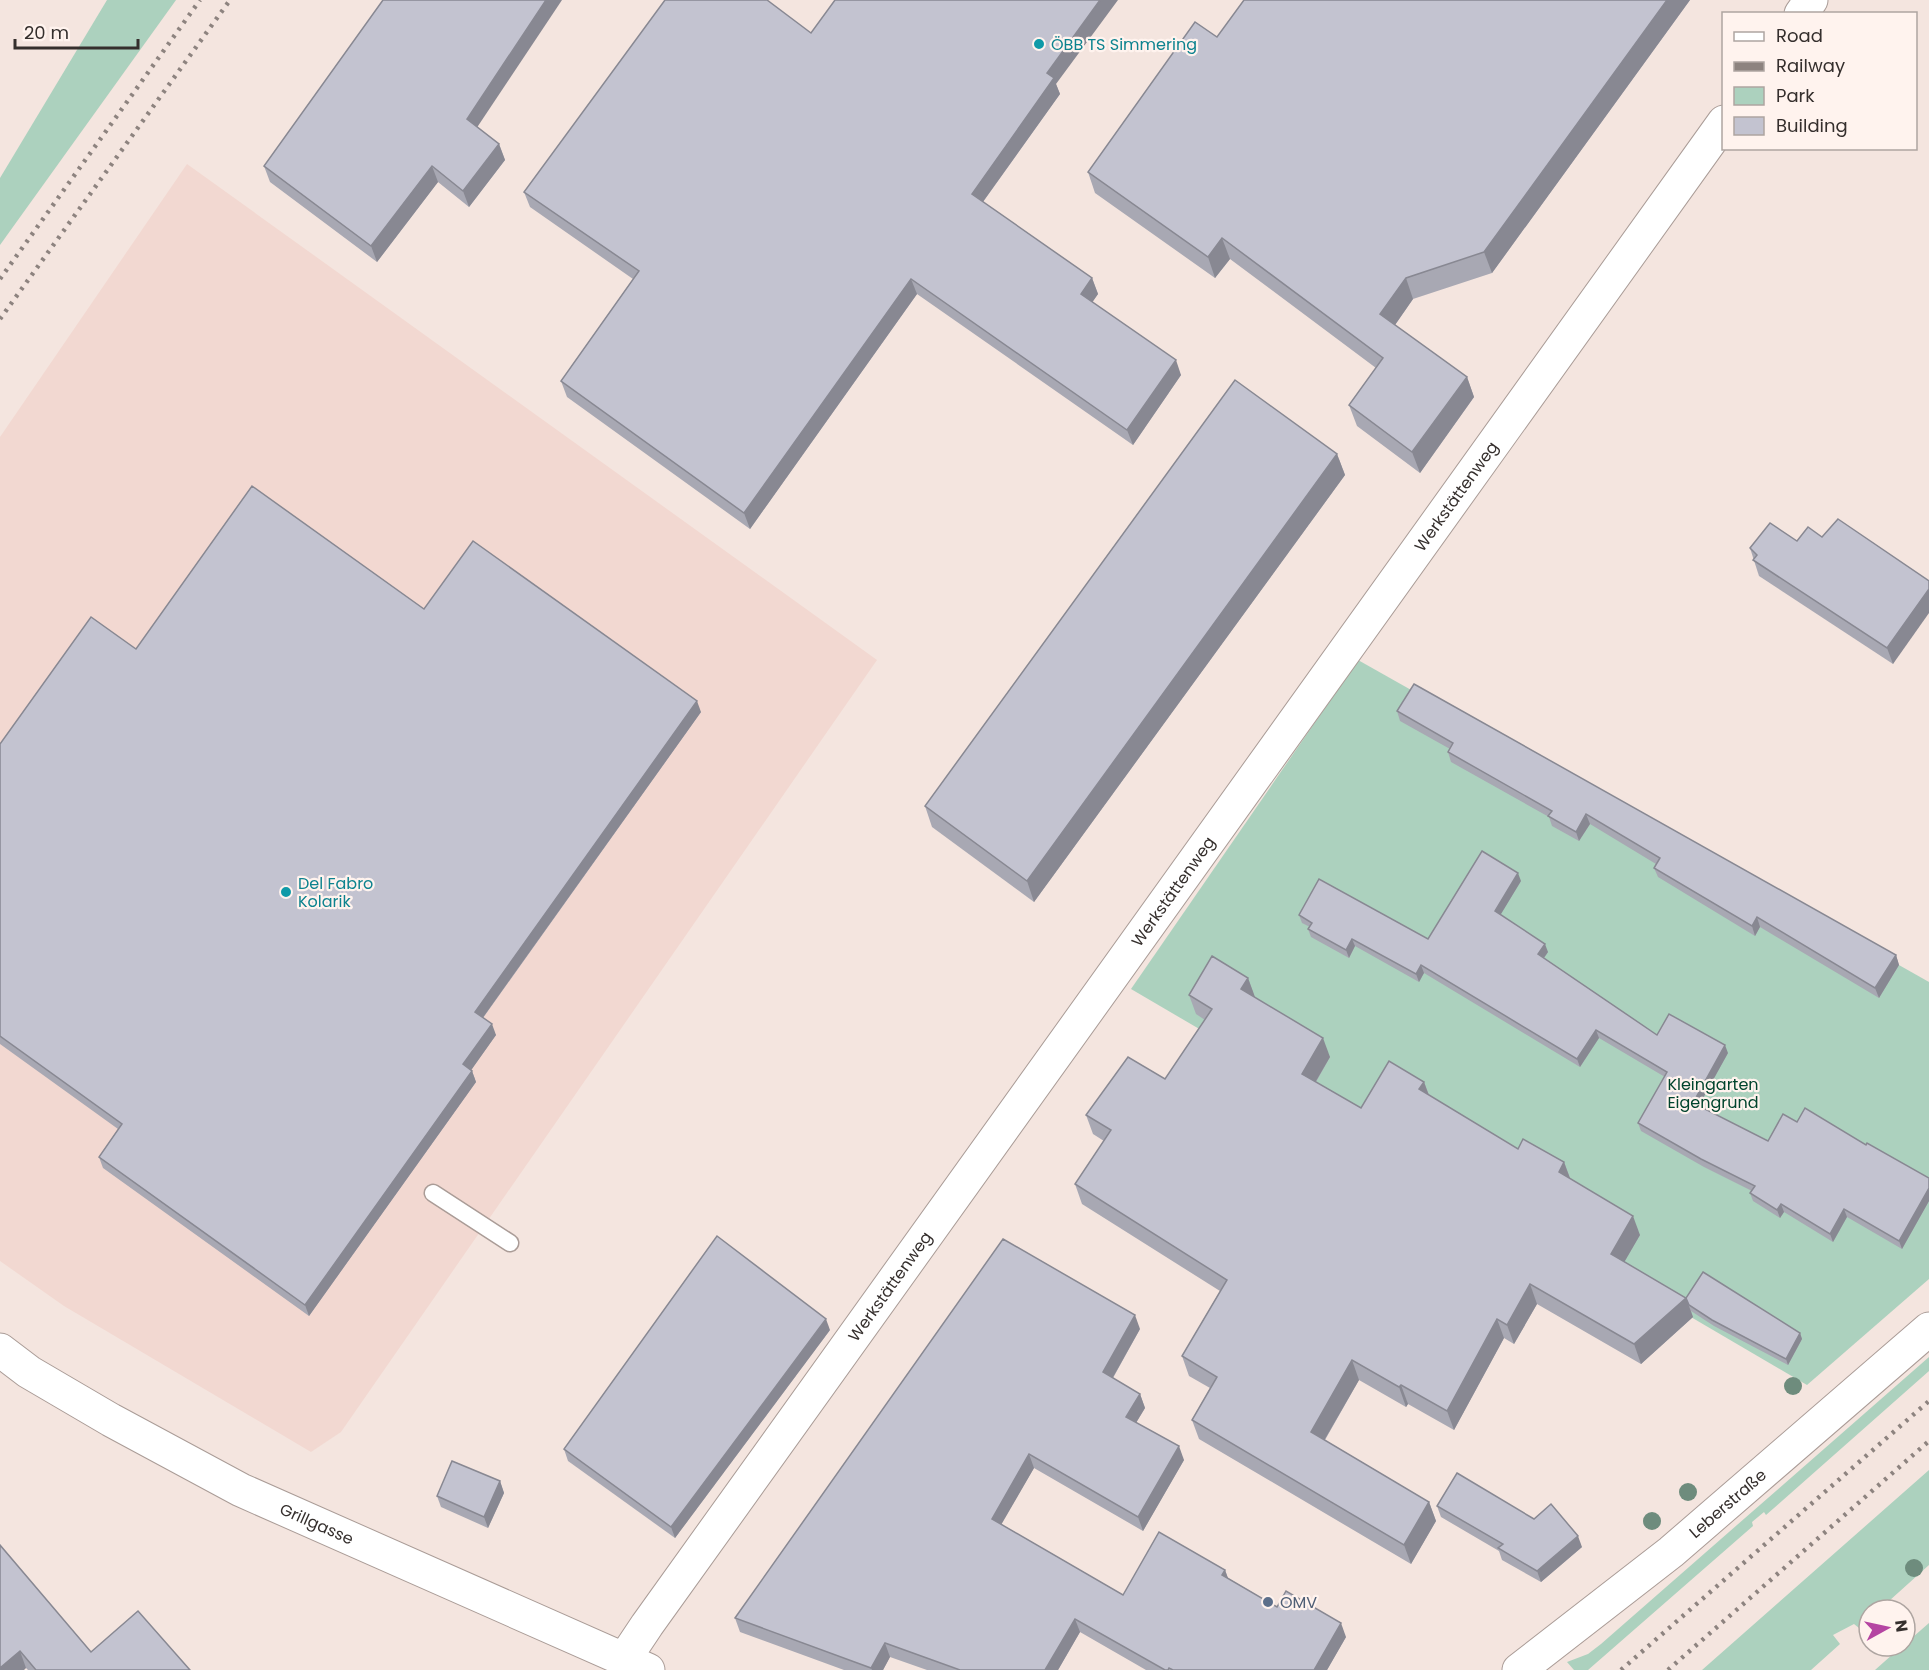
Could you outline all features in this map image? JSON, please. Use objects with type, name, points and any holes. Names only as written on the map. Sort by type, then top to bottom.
[{"type":"street","name":"Werkstättenweg","points":[[636,1665],[647,1625],[1722,125]]},
{"type":"street","name":"Leberstraße","points":[[1519,1670],[1671,1552],[1929,1329]]},
{"type":"street","name":"Grillgasse","points":[[0,1350],[29,1372],[111,1420],[241,1490],[636,1665]]},
{"type":"lane","points":[[433,1193],[510,1244]]},
{"type":"shaded area","points":[[187,164],[877,660],[341,1432],[311,1452],[64,1306],[0,1261],[0,437]]},
{"type":"green space","points":[[107,0],[176,0],[0,245],[0,178]]},
{"type":"green space","name":"Kleingarten Eigengrund","points":[[1358,660],[1929,982],[1929,1279],[1807,1385],[1131,989]]},
{"type":"green space","points":[[1929,1357],[1929,1371],[1766,1515],[1764,1512],[1752,1522],[1753,1526],[1588,1670],[1574,1670],[1567,1662],[1588,1654],[1601,1644]]},
{"type":"green space","points":[[1929,1470],[1929,1565],[1892,1598],[1857,1598],[1857,1626],[1854,1624],[1833,1635],[1840,1644],[1811,1670],[1702,1670]]},
{"type":"green space","points":[[1929,1623],[1929,1670],[1875,1670],[1888,1658],[1917,1658],[1917,1634]]},
{"type":"building","points":[[383,0],[546,0],[467,119],[499,144],[463,191],[432,166],[371,246],[264,166]]},
{"type":"building","points":[[665,0],[767,0],[811,33],[835,0],[1100,0],[1047,73],[1054,78],[972,194],[1092,278],[1081,294],[1176,360],[1127,430],[911,279],[744,513],[561,381],[639,271],[524,192]]},
{"type":"building","points":[[1244,0],[1667,0],[1484,252],[1406,278],[1380,314],[1467,377],[1412,452],[1349,405],[1383,358],[1222,238],[1208,257],[1088,172],[1195,22],[1217,37]]},
{"type":"building","points":[[1235,380],[1337,454],[1027,881],[925,806]]},
{"type":"building","name":"Del Fabro Kolarik","points":[[252,486],[424,609],[473,541],[697,701],[475,1012],[492,1024],[463,1064],[472,1071],[305,1305],[99,1157],[122,1124],[0,1036],[0,744],[91,617],[136,649]]},
{"type":"building","points":[[1838,519],[1929,581],[1929,589],[1887,648],[1753,560],[1757,555],[1750,548],[1770,523],[1797,541],[1808,527],[1822,537]]},
{"type":"building","points":[[1414,684],[1896,955],[1875,988],[1757,917],[1752,926],[1654,868],[1660,858],[1586,814],[1576,832],[1548,816],[1552,811],[1448,752],[1453,743],[1397,711]]},
{"type":"building","points":[[1482,851],[1518,873],[1495,911],[1545,944],[1538,954],[1657,1035],[1669,1014],[1725,1045],[1693,1103],[1768,1141],[1783,1114],[1797,1122],[1805,1108],[1866,1145],[1867,1143],[1929,1178],[1929,1188],[1899,1241],[1844,1209],[1830,1234],[1781,1204],[1777,1210],[1750,1193],[1755,1186],[1701,1159],[1638,1123],[1667,1072],[1596,1030],[1577,1059],[1421,965],[1416,974],[1352,939],[1346,950],[1308,929],[1312,923],[1299,915],[1319,879],[1428,939]]},
{"type":"building","points":[[1212,956],[1248,978],[1241,989],[1323,1038],[1302,1074],[1361,1108],[1389,1061],[1424,1082],[1419,1089],[1518,1149],[1523,1139],[1564,1162],[1559,1172],[1633,1216],[1611,1254],[1686,1298],[1634,1344],[1530,1284],[1507,1325],[1497,1319],[1447,1411],[1352,1360],[1311,1432],[1429,1502],[1404,1545],[1192,1420],[1217,1377],[1182,1356],[1227,1280],[1075,1184],[1111,1130],[1086,1115],[1128,1057],[1165,1079],[1212,1009],[1189,995]]},
{"type":"building","points":[[717,1236],[826,1319],[671,1527],[564,1449]]},
{"type":"building","points":[[1003,1239],[1135,1315],[1103,1372],[1140,1394],[1126,1417],[1179,1446],[1138,1517],[1029,1454],[992,1519],[1123,1595],[1159,1532],[1225,1570],[1222,1575],[1277,1607],[1286,1591],[1341,1623],[1314,1670],[1173,1670],[1169,1668],[1165,1670],[1075,1619],[1045,1670],[960,1670],[885,1643],[871,1668],[735,1618]]},
{"type":"building","points":[[1703,1272],[1800,1333],[1786,1359],[1712,1320],[1689,1305],[1686,1298]]},
{"type":"building","points":[[452,1461],[500,1481],[484,1517],[437,1496]]},
{"type":"building","points":[[1457,1473],[1534,1519],[1551,1504],[1578,1536],[1537,1571],[1498,1548],[1503,1544],[1437,1506]]},
{"type":"building","points":[[0,1545],[91,1652],[138,1611],[190,1670],[36,1670],[20,1651],[0,1668]]},
{"type":"railway","points":[[0,279],[200,0]]},
{"type":"railway","points":[[0,319],[230,0]]},
{"type":"railway","points":[[1621,1670],[1929,1401]]},
{"type":"railway","points":[[1668,1670],[1929,1441]]},
{"type":"place","name":"ÖBB TS Simmering","points":[[1039,44]]},
{"type":"place","name":"Del Fabro Kolarik","points":[[286,892]]},
{"type":"place","name":"OMV","points":[[1268,1602]]}]
